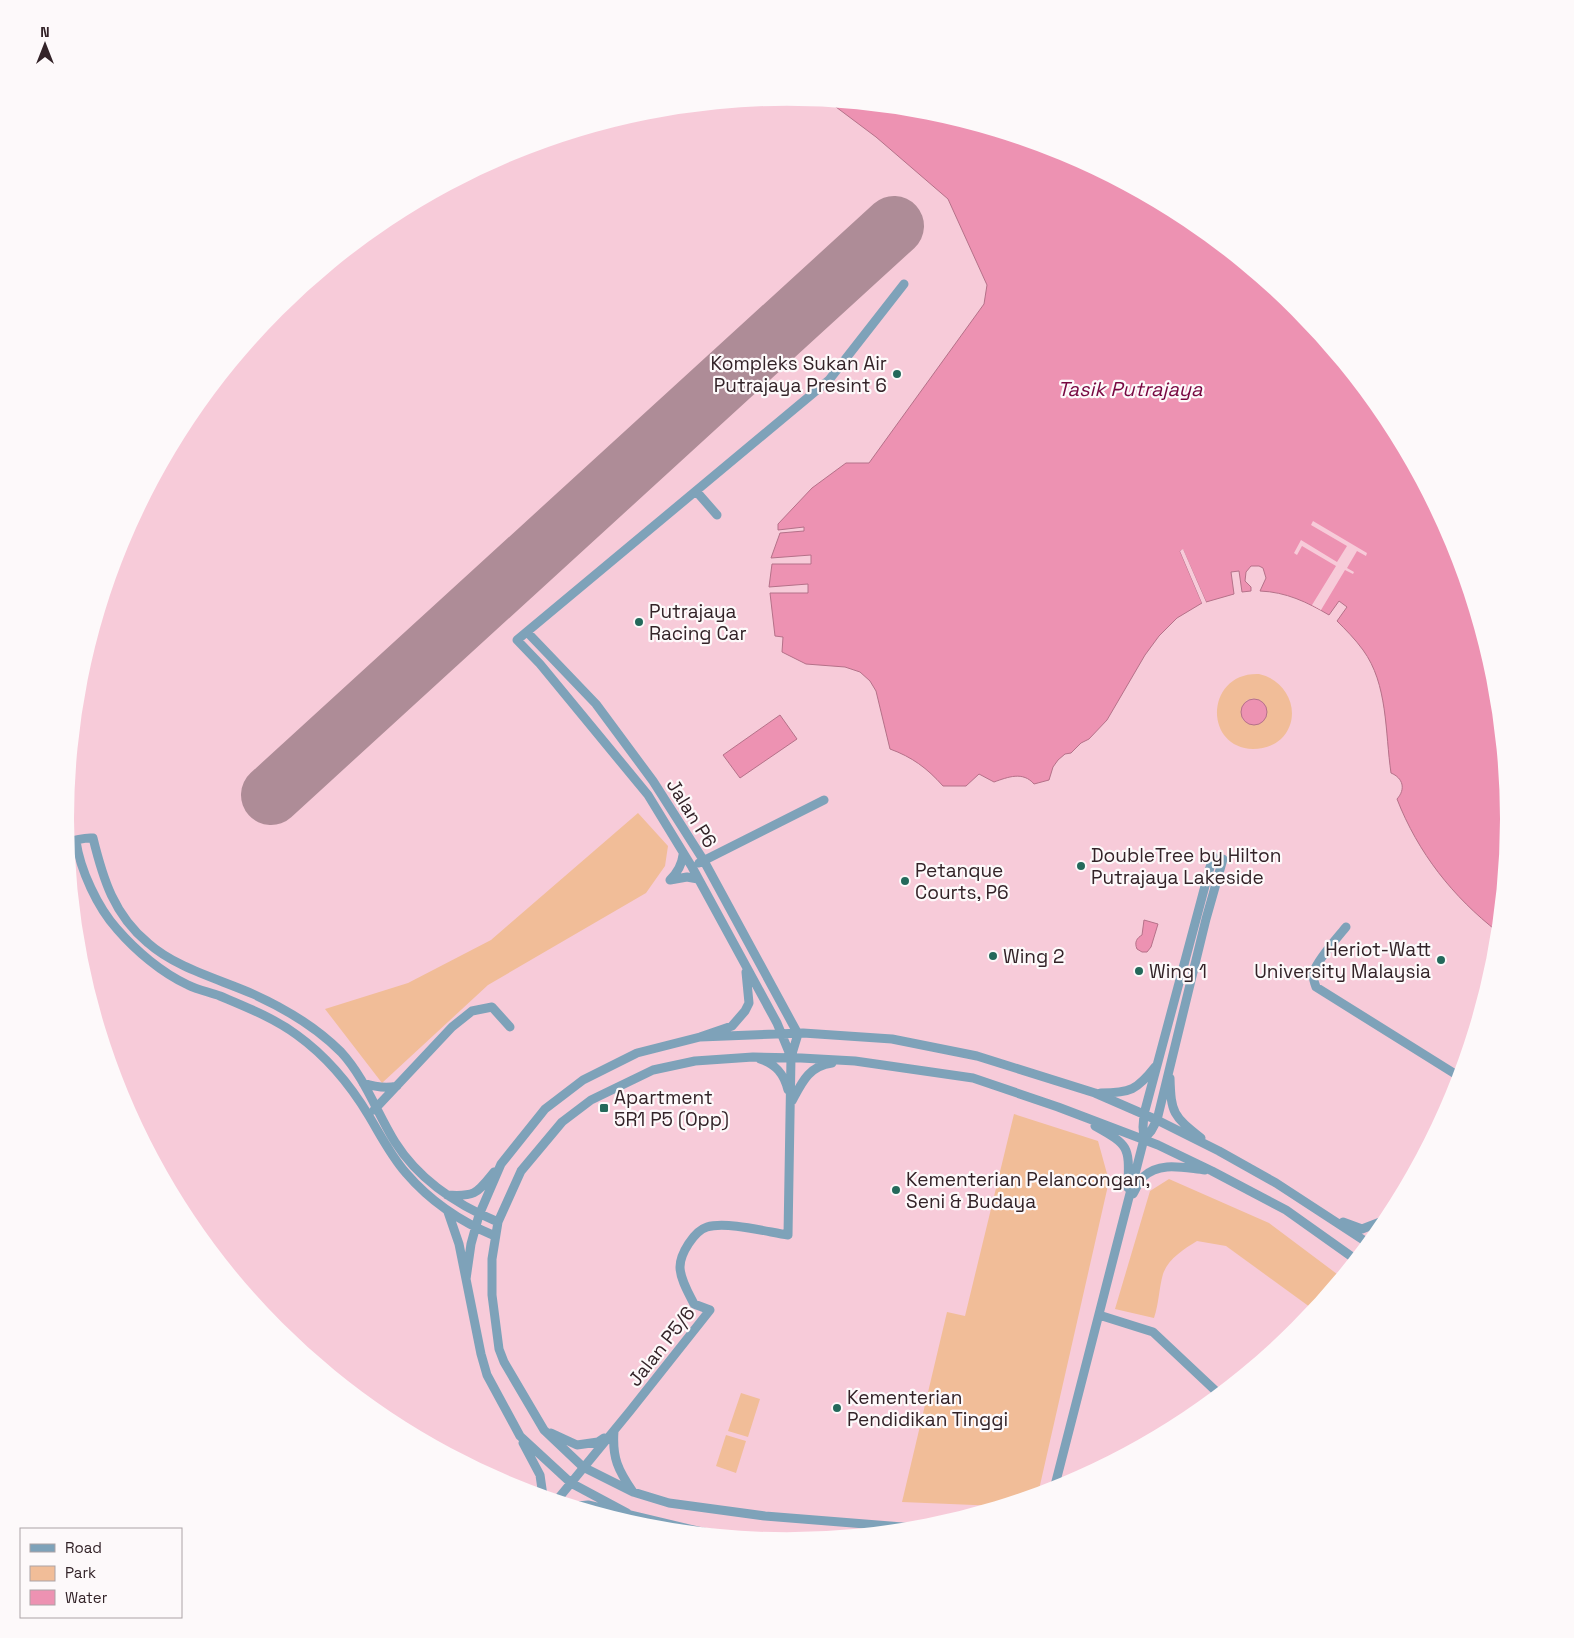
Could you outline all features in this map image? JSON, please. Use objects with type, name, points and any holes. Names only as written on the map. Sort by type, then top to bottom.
[{"type":"street","points":[[527,632],[829,380],[904,284]]},
{"type":"street","points":[[696,491],[717,515]]},
{"type":"street","name":"Jalan P6","points":[[791,1058],[783,1034],[692,867],[648,795],[540,664],[517,640],[527,632],[596,704],[652,781],[704,861],[798,1034]]},
{"type":"street","points":[[692,867],[824,800]]},
{"type":"street","points":[[74,840],[82,837],[93,838],[100,869],[108,890],[127,921],[148,944],[180,963],[281,1008],[314,1030],[340,1052],[356,1071],[395,1142],[412,1165],[445,1194],[479,1214],[498,1222]]},
{"type":"street","points":[[75,847],[98,902],[116,928],[138,951],[188,985],[261,1014],[297,1035],[329,1063],[368,1115],[387,1147],[407,1174],[448,1212],[475,1228],[495,1236]]},
{"type":"street","points":[[683,855],[675,875],[670,880],[687,877],[698,879]]},
{"type":"street","points":[[1057,1479],[1144,1139],[1144,1114],[1213,856]]},
{"type":"street","points":[[1144,1139],[1151,1132],[1157,1120],[1223,860]]},
{"type":"street","points":[[1346,927],[1314,971],[1313,981],[1316,987],[1452,1074]]},
{"type":"street","points":[[445,1194],[471,1195],[479,1191],[545,1109],[583,1080],[637,1053],[700,1037],[732,1026],[745,1011],[749,1003],[746,966]]},
{"type":"street","points":[[368,1115],[377,1108],[452,1026],[472,1011],[492,1007],[510,1027]]},
{"type":"street","points":[[791,1058],[798,1034]]},
{"type":"street","points":[[700,1037],[798,1034],[892,1039],[977,1056],[1095,1093],[1157,1120],[1219,1151],[1276,1184],[1363,1239]]},
{"type":"street","points":[[753,1057],[767,1061],[778,1069],[785,1079],[791,1102]]},
{"type":"street","points":[[883,1525],[765,1516],[669,1503],[633,1492],[583,1467],[544,1430],[504,1362],[499,1349],[492,1295],[492,1259],[495,1236],[498,1222],[521,1171],[562,1122],[591,1100],[653,1070],[695,1061],[753,1057],[855,1061],[973,1078],[1144,1139],[1212,1171],[1286,1210],[1351,1256]]},
{"type":"street","name":"Jalan P5/6","points":[[561,1495],[710,1310],[694,1304],[686,1289],[680,1268],[684,1251],[692,1238],[706,1227],[730,1226],[788,1235],[791,1058]]},
{"type":"street","points":[[791,1102],[803,1079],[814,1069],[823,1064],[855,1061]]},
{"type":"street","points":[[1095,1093],[1128,1092],[1139,1086],[1159,1063]]},
{"type":"street","points":[[1170,1066],[1173,1112],[1184,1124],[1219,1151]]},
{"type":"street","points":[[363,1083],[377,1087],[390,1088],[397,1086]]},
{"type":"street","points":[[1058,1107],[1111,1134],[1122,1142],[1128,1150],[1127,1205]]},
{"type":"street","points":[[466,1279],[479,1214],[501,1164]]},
{"type":"street","points":[[1127,1205],[1143,1177],[1155,1169],[1167,1166],[1212,1171]]},
{"type":"street","points":[[448,1212],[456,1231],[481,1354],[487,1374],[540,1475],[542,1488]]},
{"type":"street","points":[[1329,1217],[1362,1229],[1373,1225]]},
{"type":"street","points":[[1099,1315],[1153,1332],[1214,1390]]},
{"type":"street","points":[[544,1430],[577,1445],[598,1442],[614,1430]]},
{"type":"street","points":[[614,1430],[613,1448],[615,1461],[633,1492]]},
{"type":"street","points":[[520,1436],[571,1483],[627,1514]]},
{"type":"green space","points":[[1259,674],[1269,678],[1278,683],[1290,700],[1292,710],[1288,730],[1281,739],[1264,748],[1253,749],[1237,745],[1225,737],[1219,724],[1217,710],[1220,697],[1228,685],[1241,677]],"holes":[[[1254,699],[1265,705],[1267,716],[1247,722],[1243,720],[1241,712],[1246,701]]]},
{"type":"green space","points":[[638,813],[668,846],[665,866],[646,893],[488,985],[382,1083],[325,1009],[408,983],[491,940]]},
{"type":"green space","points":[[1014,1114],[1098,1141],[1109,1181],[1040,1485],[981,1505],[902,1502],[947,1312],[965,1316]]},
{"type":"green space","points":[[1169,1179],[1269,1223],[1336,1273],[1308,1305],[1226,1246],[1197,1241],[1177,1255],[1165,1269],[1154,1318],[1115,1309],[1150,1191]]},
{"type":"green space","points":[[741,1393],[760,1399],[748,1437],[728,1431]]},
{"type":"green space","points":[[726,1435],[746,1441],[736,1473],[716,1466]]},
{"type":"water","name":"Tasik Putrajaya","points":[[836,107],[926,119],[972,130],[1060,160],[1102,179],[1144,201],[1221,253],[1291,315],[1353,385],[1405,462],[1427,504],[1446,546],[1476,634],[1487,680],[1499,772],[1499,866],[1492,927],[1466,904],[1439,873],[1415,838],[1406,819],[1397,799],[1402,791],[1402,784],[1391,773],[1384,709],[1377,678],[1363,650],[1337,621],[1347,607],[1339,601],[1329,615],[1313,606],[1279,593],[1260,591],[1266,578],[1263,568],[1259,566],[1251,566],[1246,572],[1245,581],[1251,587],[1251,591],[1242,592],[1239,571],[1231,572],[1234,594],[1206,602],[1183,550],[1180,551],[1202,603],[1177,618],[1159,636],[1145,655],[1107,720],[1089,739],[1058,760],[1053,767],[1049,780],[1034,784],[1020,776],[994,782],[979,774],[966,786],[943,786],[919,764],[890,749],[876,691],[870,681],[860,672],[845,667],[806,664],[782,652],[783,637],[775,636],[770,593],[808,593],[808,584],[769,587],[772,564],[811,564],[811,555],[771,558],[780,533],[804,531],[804,527],[778,530],[778,524],[812,488],[846,463],[869,463],[984,304],[987,285],[948,199],[876,137]]},
{"type":"water","points":[[1254,699],[1263,703],[1267,712],[1263,721],[1254,725],[1245,721],[1241,712],[1245,703]]},
{"type":"water","points":[[780,715],[797,739],[740,778],[723,755]]},
{"type":"water","points":[[1144,920],[1158,924],[1151,947],[1147,952],[1137,949],[1136,944],[1137,939],[1142,935]]},
{"type":"pier","points":[[1313,521],[1367,553],[1366,556],[1357,551],[1347,568],[1354,572],[1353,574],[1345,570],[1321,610],[1312,605],[1336,566],[1302,546],[1297,555],[1294,553],[1301,540],[1337,562],[1347,546],[1311,525]]},
{"type":"pier","points":[[1183,549],[1206,602],[1202,603],[1180,551]]},
{"type":"runway","points":[[271,795],[894,226]]},
{"type":"place","name":"Kompleks Sukan Air Putrajaya Presint 6","points":[[897,374]]},
{"type":"place","name":"Putrajaya Racing Car","points":[[639,622]]},
{"type":"place","name":"DoubleTree by Hilton Putrajaya Lakeside","points":[[1081,866]]},
{"type":"place","name":"Petanque Courts, P6","points":[[905,881]]},
{"type":"place","name":"Wing 2","points":[[993,956]]},
{"type":"place","name":"Heriot-Watt University Malaysia","points":[[1441,960]]},
{"type":"place","name":"Wing 1","points":[[1139,971]]},
{"type":"place","name":"Apartment 5R1 P5 (Opp)","points":[[604,1108]]},
{"type":"place","name":"Kementerian Pelancongan, Seni & Budaya","points":[[896,1190]]},
{"type":"place","name":"Kementerian Pendidikan Tinggi","points":[[837,1408]]}]
